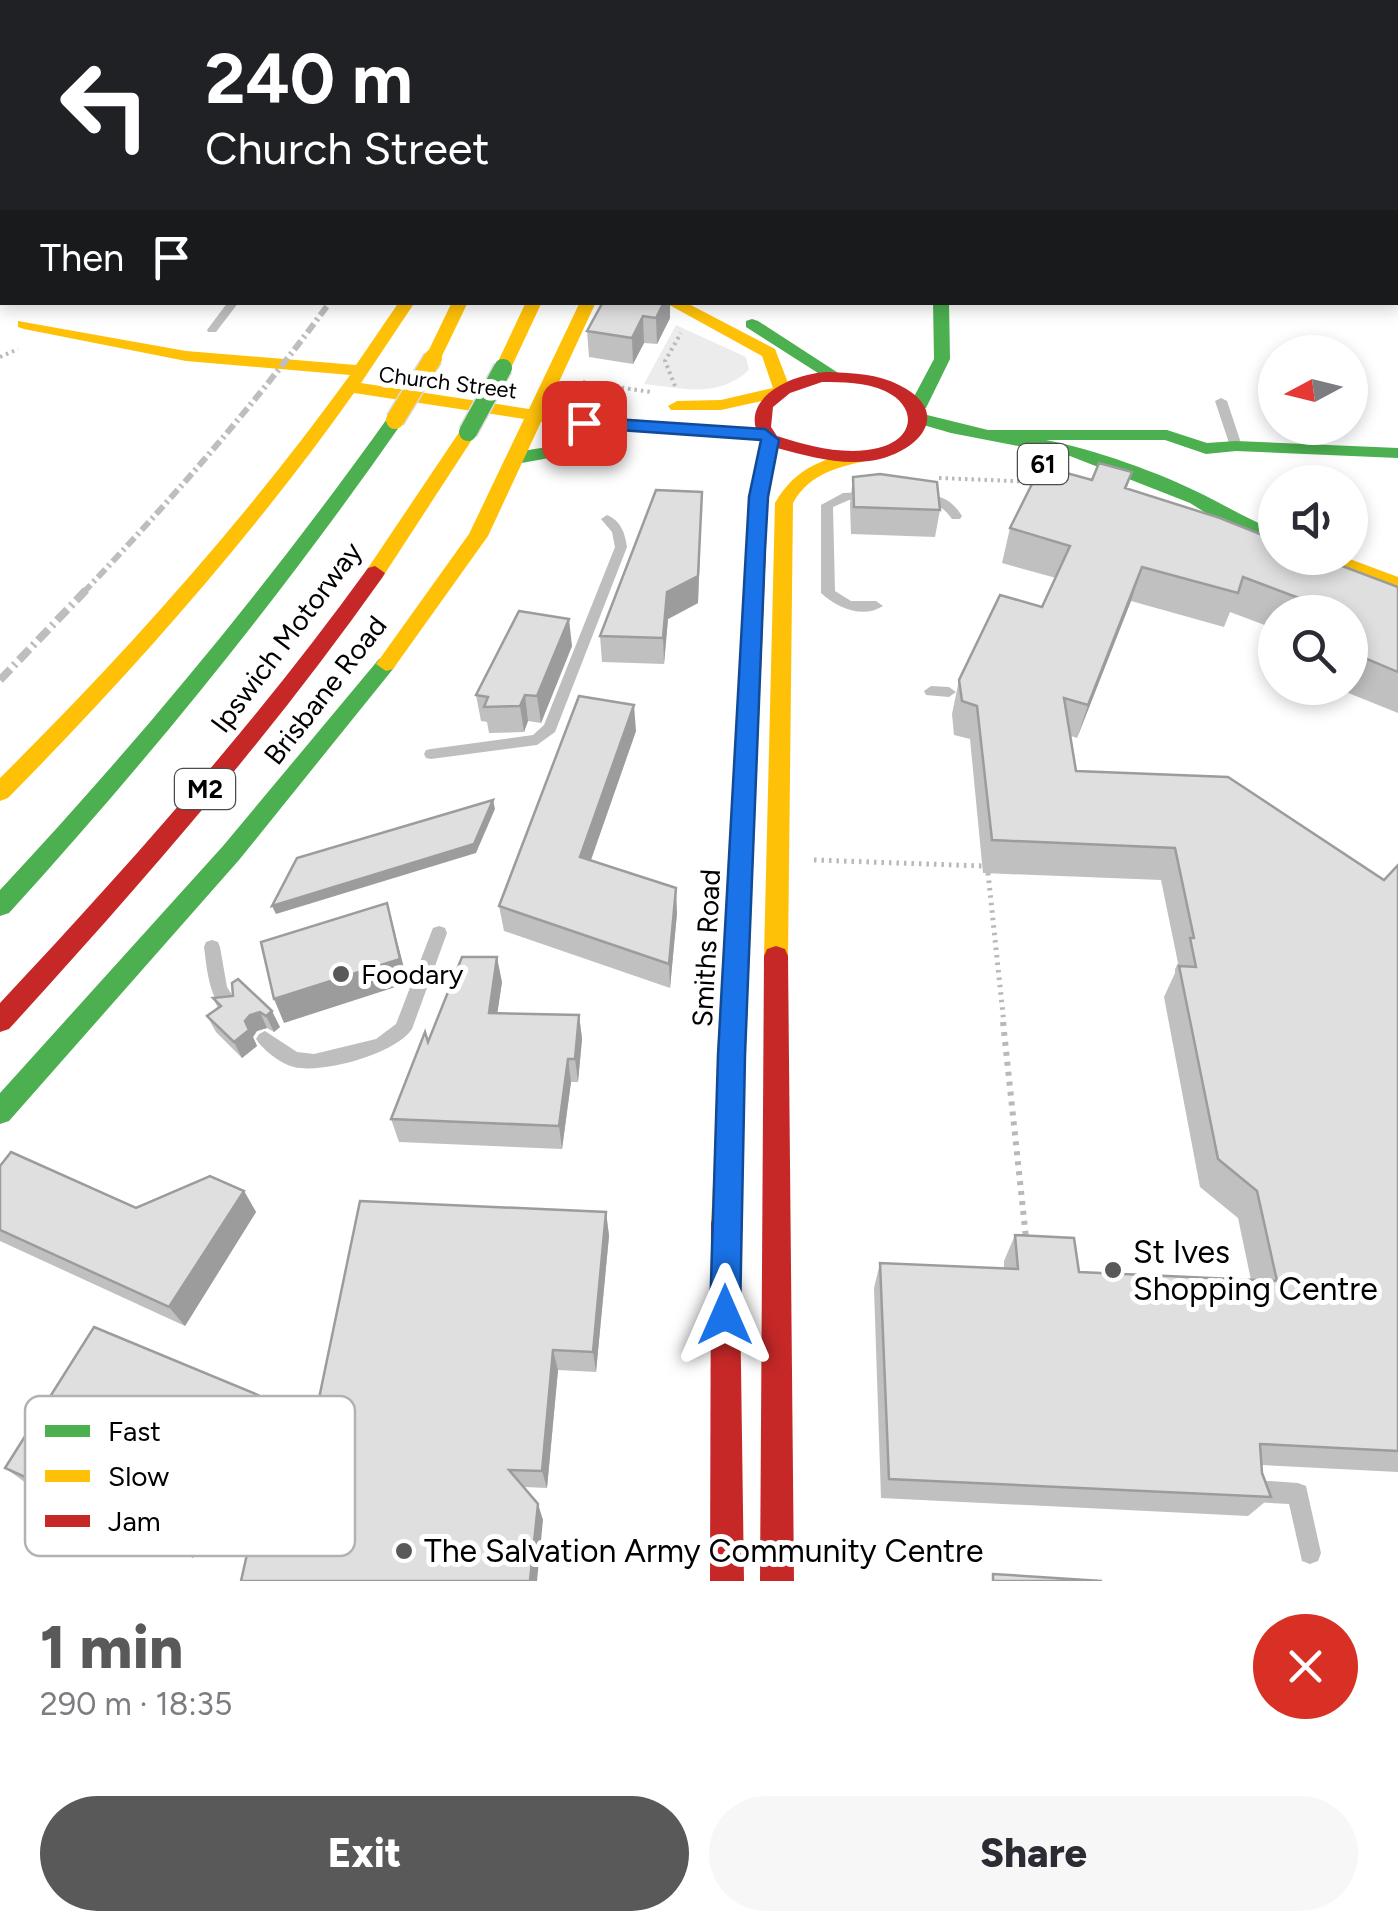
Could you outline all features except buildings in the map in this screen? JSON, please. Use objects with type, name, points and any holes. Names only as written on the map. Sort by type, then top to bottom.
[{"type":"main road","points":[[0,792],[201,585],[286,480],[404,305]]},
{"type":"main road","name":"Ipswich Motorway","points":[[0,906],[104,794],[277,587],[395,420],[433,358],[459,305]]},
{"type":"main road","name":"Ipswich Motorway","points":[[0,1021],[96,919],[355,600],[468,432],[504,368],[533,305]]},
{"type":"main road","name":"Brisbane Road","points":[[0,1112],[163,932],[324,742],[478,536],[547,401],[587,305]]},
{"type":"main road","points":[[653,398],[721,406],[777,390],[769,354],[678,305]]},
{"type":"main road","points":[[719,305],[799,350],[838,378]]},
{"type":"main road","points":[[0,338],[15,310]]},
{"type":"main road","name":"Church Street","points":[[15,310],[113,344],[241,364],[266,361],[357,379],[547,401],[633,428],[767,437],[814,451],[877,454]]},
{"type":"main road","points":[[875,384],[918,365],[940,312]]},
{"type":"main road","points":[[777,1581],[778,758],[784,503],[794,482],[814,466],[877,454],[910,442],[920,428],[918,413],[942,359],[940,312]]},
{"type":"main road","name":"61","points":[[777,390],[809,378],[875,384],[899,392],[918,413],[985,435],[1074,451],[1198,499],[1228,519]]},
{"type":"main road","name":"Smiths Road","points":[[727,1581],[725,1222],[745,756],[759,497],[767,437],[762,415],[777,390]]},
{"type":"main road","points":[[516,458],[609,442],[633,428]]},
{"type":"main road","points":[[985,435],[1166,435],[1206,449],[1236,446],[1398,453]]},
{"type":"main road","points":[[877,454],[920,454]]},
{"type":"main road","name":"61","points":[[988,459],[1080,471],[1190,512],[1258,530]]},
{"type":"main road","points":[[1368,573],[1398,584]]},
{"type":"lane","points":[[212,330],[232,305]]},
{"type":"lane","points":[[1221,401],[1236,446]]},
{"type":"lane","points":[[864,496],[847,496],[827,505],[828,593],[848,606],[876,606]]},
{"type":"lane","points":[[903,498],[940,499],[949,503],[956,516]]},
{"type":"lane","points":[[431,754],[537,740],[550,728],[620,547],[618,531],[607,518]]},
{"type":"lane","points":[[931,690],[949,692]]},
{"type":"lane","points":[[745,756],[778,758]]},
{"type":"lane","points":[[266,1039],[294,1059],[314,1062],[381,1045],[403,1029],[439,933]]},
{"type":"lane","points":[[212,947],[219,989],[231,1006]]},
{"type":"lane","points":[[1254,1492],[1298,1494],[1310,1553]]},
{"type":"path","points":[[674,394],[675,383],[666,361],[686,325]]},
{"type":"path","points":[[586,383],[653,398]]},
{"type":"path","points":[[811,860],[986,870],[1026,1242]]},
{"type":"shaded area","points":[[676,325],[746,357],[749,370],[712,388],[644,384]]},
{"type":"railway","points":[[83,593],[211,451],[328,305]]},
{"type":"railway","points":[[0,680],[86,590]]},
{"type":"traffic: fast","points":[[917,408],[942,359],[941,305]]},
{"type":"traffic: fast","points":[[752,324],[838,378]]},
{"type":"traffic: fast","points":[[468,432],[503,368]]},
{"type":"traffic: fast","points":[[919,418],[951,428],[1074,451],[1197,499],[1229,519],[1258,530]]},
{"type":"traffic: fast","points":[[0,906],[106,790],[207,670],[395,420]]},
{"type":"traffic: fast","points":[[985,435],[1167,435],[1206,449],[1236,446],[1398,453]]},
{"type":"traffic: fast","points":[[516,458],[610,442]]},
{"type":"traffic: fast","points":[[0,1112],[231,853],[386,664]]},
{"type":"traffic: slow","points":[[0,792],[112,677],[268,497],[405,305]]},
{"type":"traffic: slow","points":[[433,358],[459,305]]},
{"type":"traffic: slow","points":[[503,368],[533,305]]},
{"type":"traffic: slow","points":[[386,664],[478,536],[587,305]]},
{"type":"traffic: slow","points":[[678,305],[769,353],[781,388]]},
{"type":"traffic: slow","points":[[24,324],[186,356],[362,371]]},
{"type":"traffic: slow","points":[[395,420],[433,358]]},
{"type":"traffic: slow","points":[[351,387],[584,423],[765,435]]},
{"type":"traffic: slow","points":[[677,406],[721,405],[774,393]]},
{"type":"traffic: slow","points":[[375,573],[468,432]]},
{"type":"traffic: slow","points":[[776,956],[784,503],[799,481],[818,468],[867,455]]},
{"type":"traffic: slow","points":[[1368,573],[1398,584]]},
{"type":"traffic: slow","points":[[725,1223],[751,669]]},
{"type":"traffic: jam","points":[[821,377],[869,381],[896,390],[916,407],[919,417],[914,435],[896,449],[855,456],[812,451],[770,440],[762,427],[765,405],[784,389],[821,377]]},
{"type":"traffic: jam","points":[[751,669],[759,497],[770,440]]},
{"type":"traffic: jam","points":[[0,1021],[242,748],[375,573]]},
{"type":"traffic: jam","points":[[776,956],[777,1581]]},
{"type":"traffic: jam","points":[[725,1223],[727,1581]]},
{"type":"place","name":"Foodary","points":[[341,974]]},
{"type":"place","name":"St Ives Shopping Centre","points":[[1113,1270]]},
{"type":"place","name":"The Salvation Army Community Centre","points":[[404,1551]]},
{"type":"route","points":[[584,423],[765,435],[770,440],[759,497],[755,550],[725,1222],[725,1315]]}]
